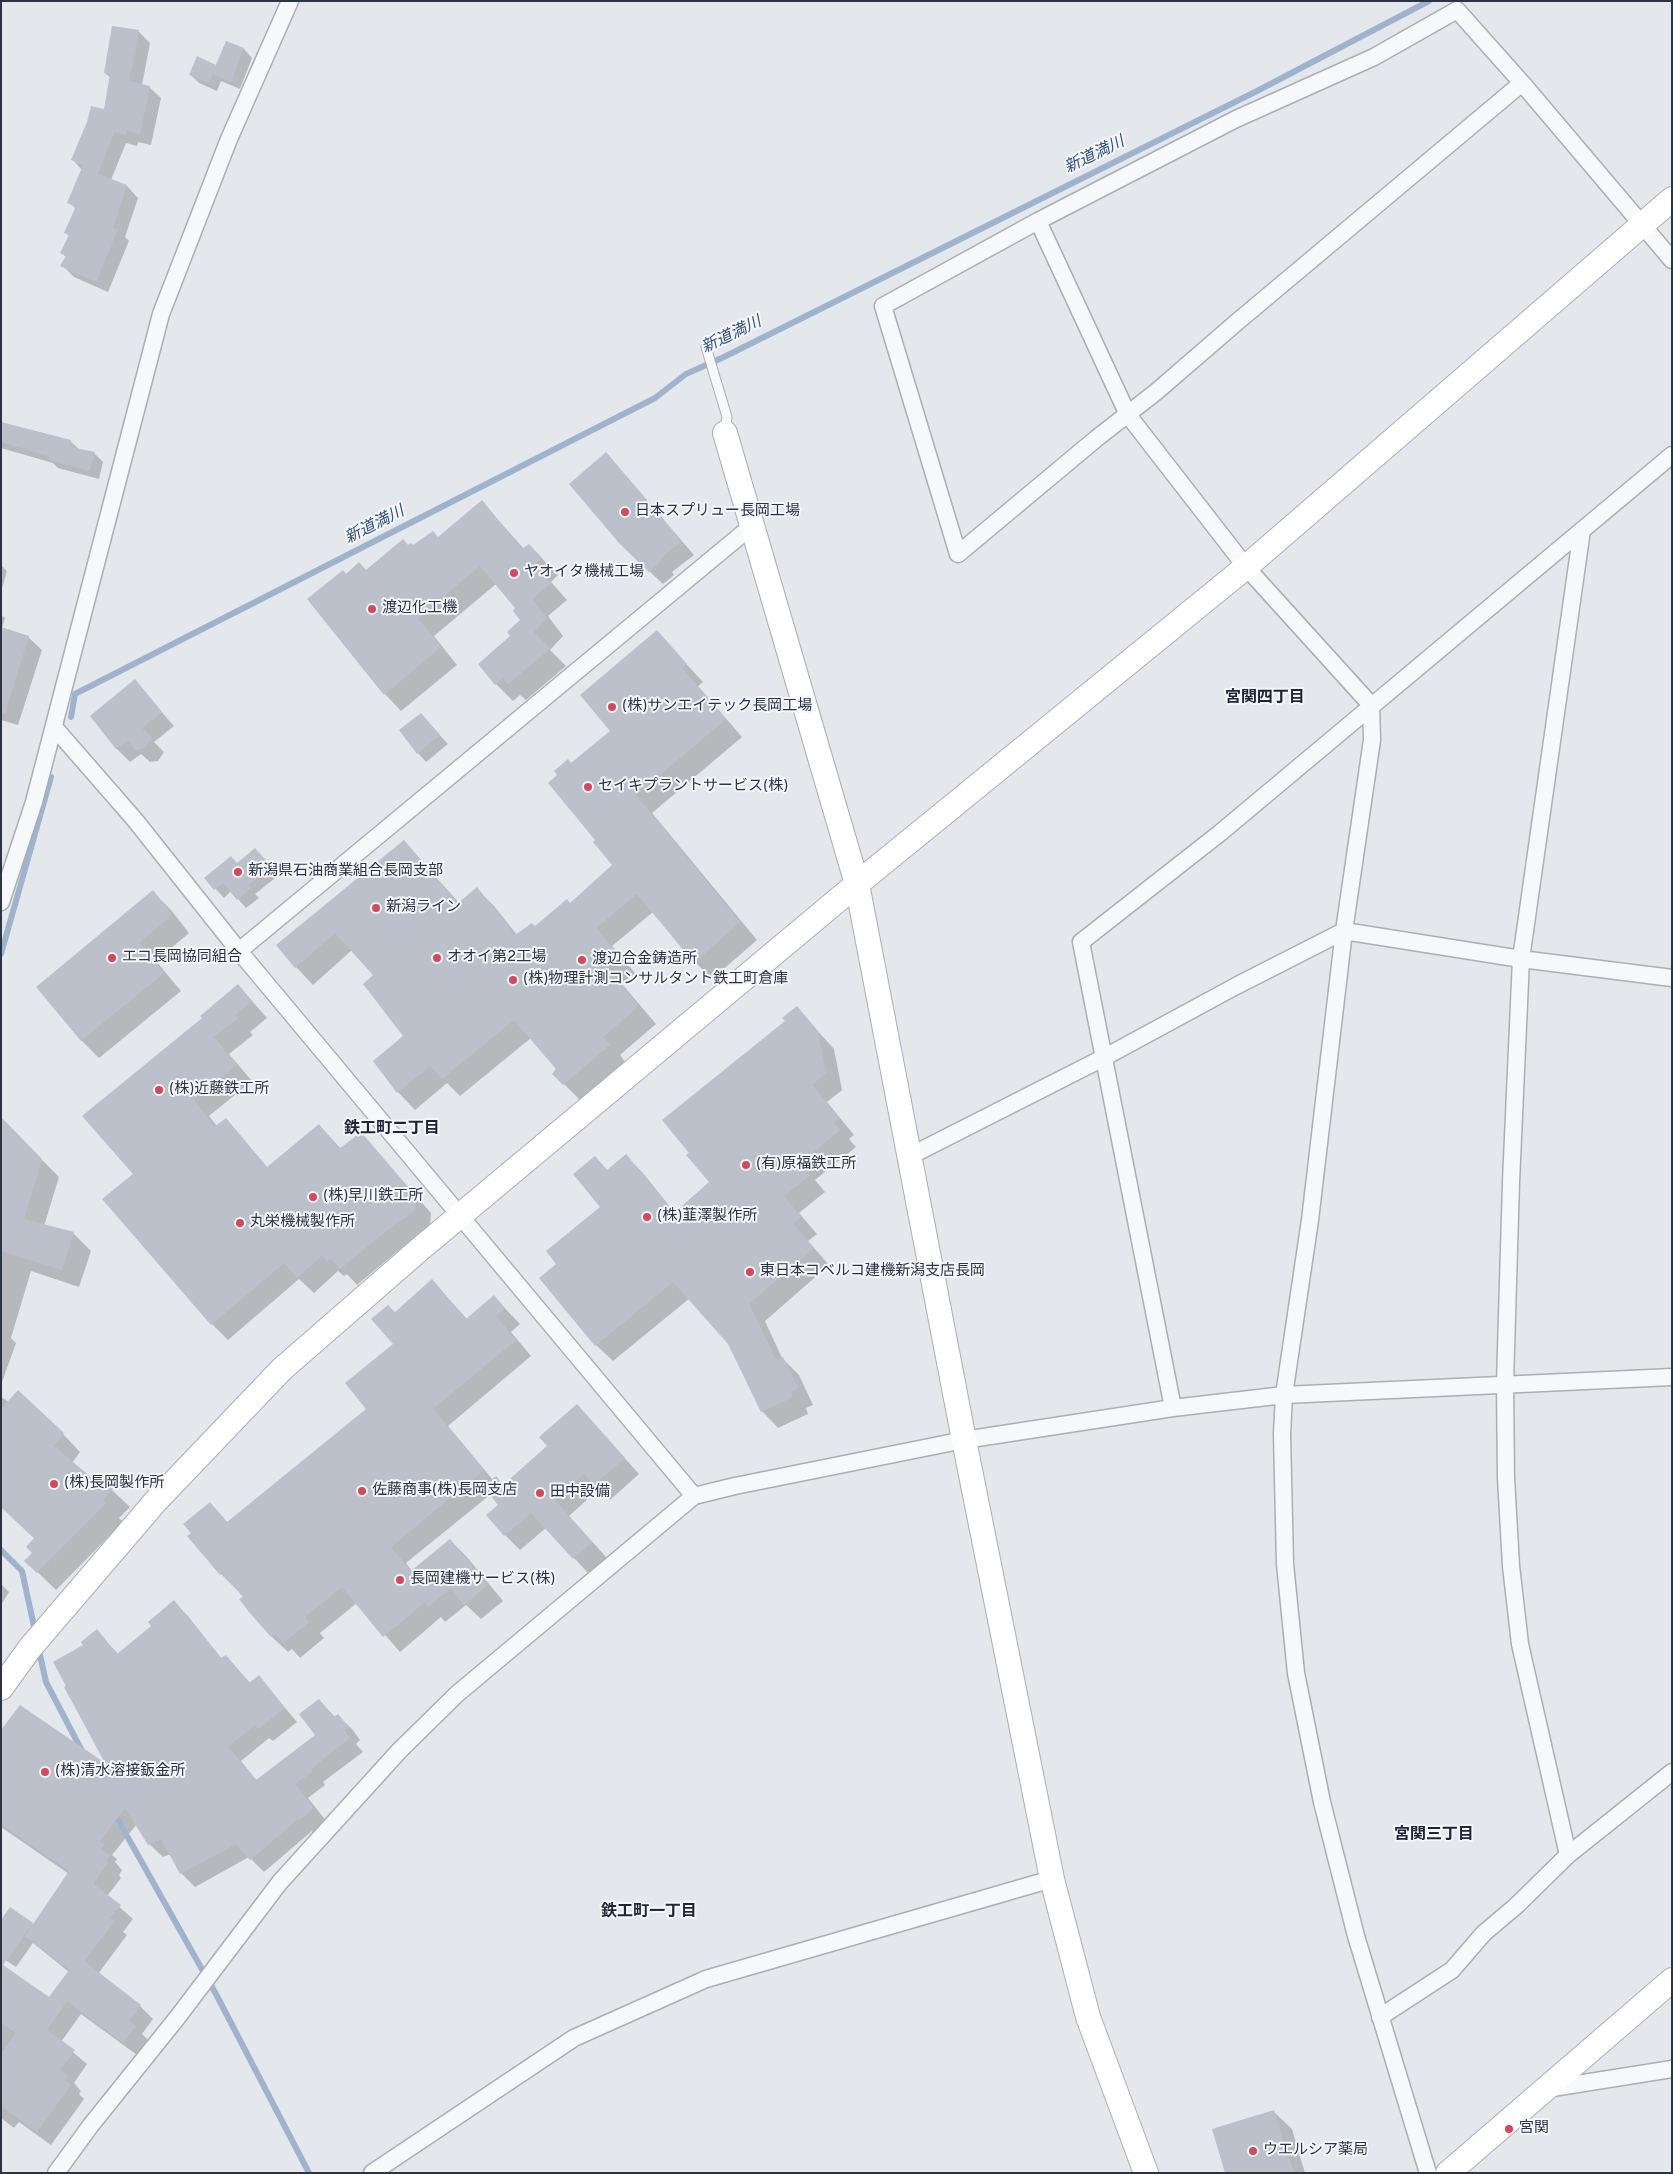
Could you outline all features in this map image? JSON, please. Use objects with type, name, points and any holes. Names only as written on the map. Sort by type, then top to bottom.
[{"type":"street","points":[[1,902],[34,802],[161,314],[229,139],[290,1]]},
{"type":"street","points":[[1522,82],[1128,415],[958,554],[883,306],[1038,221],[1236,119],[1374,57],[1462,6],[1522,82],[1672,260]]},
{"type":"street","points":[[1,1688],[30,1648],[155,1502],[282,1369],[460,1215],[858,884],[1246,567],[1672,199]]},
{"type":"street","points":[[1038,221],[1128,415],[1246,567],[1371,705],[1372,740],[1344,931],[1310,1220],[1284,1395],[1282,1434],[1285,1564],[1296,1673],[1322,1802],[1356,1936],[1428,2173]]},
{"type":"street","points":[[725,433],[858,884],[964,1440],[1052,1879],[1088,2017],[1146,2173]]},
{"type":"street","points":[[1173,1408],[1093,1008],[1082,942],[1220,833],[1672,455]]},
{"type":"street","points":[[239,951],[753,525]]},
{"type":"street","points":[[1568,1855],[1520,1644],[1511,1566],[1506,1478],[1505,1383],[1511,1182],[1521,959],[1582,530]]},
{"type":"street","points":[[54,727],[135,820],[239,951],[694,1496]]},
{"type":"street","points":[[910,1156],[1344,931],[1521,959],[1672,978]]},
{"type":"street","points":[[56,2173],[280,1882],[400,1750],[457,1694],[694,1496],[964,1440],[1173,1408],[1284,1395],[1672,1376]]},
{"type":"street","points":[[1380,2017],[1452,1970],[1484,1932],[1516,1906],[1568,1855],[1672,1772]]},
{"type":"street","points":[[372,2173],[574,2038],[706,1979],[1052,1879]]},
{"type":"street","points":[[1448,2173],[1543,2089],[1672,1980]]},
{"type":"street","points":[[1543,2089],[1672,2069]]},
{"type":"lane","points":[[706,348],[727,417],[725,433]]},
{"type":"building","points":[[112,26],[139,30],[129,81],[150,86],[140,134],[127,131],[126,135],[114,132],[98,174],[127,185],[113,228],[118,229],[96,282],[60,266],[66,256],[60,253],[69,235],[64,233],[76,206],[67,203],[83,165],[71,160],[87,122],[91,106],[104,109],[110,74],[104,73]]},
{"type":"building","points":[[226,41],[244,48],[231,82],[212,74]]},
{"type":"building","points":[[197,56],[216,65],[209,83],[189,75]]},
{"type":"building","points":[[1,422],[71,440],[70,447],[95,452],[90,471],[48,460],[49,456],[1,442]]},
{"type":"building","name":"日本スプリュー長岡工場","points":[[606,452],[682,541],[660,559],[661,561],[649,572],[619,543],[569,484]]},
{"type":"building","name":"渡辺化工機","points":[[482,500],[522,549],[529,544],[542,558],[535,564],[551,583],[532,599],[547,618],[534,632],[550,649],[508,684],[503,678],[495,685],[478,664],[510,636],[507,632],[520,620],[513,611],[515,608],[480,566],[418,618],[441,647],[384,695],[307,599],[343,570],[346,574],[359,562],[366,570],[403,539],[408,545],[411,543],[413,545],[433,531],[438,537]]},
{"type":"building","points":[[1,627],[29,636],[5,713],[1,713]]},
{"type":"building","points":[[657,630],[687,664],[682,668],[726,719],[636,795],[740,922],[694,963],[637,894],[596,928],[619,955],[606,966],[639,1006],[603,1037],[610,1045],[563,1085],[552,1074],[556,1069],[514,1020],[442,1079],[430,1066],[397,1093],[373,1061],[403,1036],[363,984],[373,975],[335,933],[295,968],[276,945],[404,840],[458,903],[477,887],[515,935],[532,923],[535,926],[567,899],[570,903],[612,865],[593,842],[595,840],[548,783],[557,775],[554,771],[568,759],[571,763],[610,731],[580,695]]},
{"type":"building","points":[[135,679],[162,712],[142,728],[152,738],[145,748],[135,750],[128,740],[116,749],[90,716]]},
{"type":"building","points":[[421,713],[440,735],[417,754],[399,730]]},
{"type":"building","name":"新潟県石油商業組合長岡支部","points":[[255,848],[271,866],[248,885],[251,888],[237,900],[223,883],[214,890],[204,878],[231,856],[237,863]]},
{"type":"building","name":"エコ長岡協同組合","points":[[153,890],[172,915],[139,943],[164,973],[81,1041],[36,987]]},
{"type":"building","points":[[238,984],[252,1001],[235,1015],[238,1018],[214,1037],[237,1065],[194,1099],[214,1127],[226,1118],[267,1167],[319,1124],[339,1149],[361,1132],[416,1196],[415,1210],[340,1269],[331,1258],[327,1261],[322,1255],[297,1278],[284,1263],[211,1325],[102,1199],[133,1174],[82,1116],[202,1018],[200,1016]]},
{"type":"building","points":[[797,1006],[818,1031],[826,1073],[812,1085],[839,1118],[834,1122],[840,1130],[800,1163],[810,1175],[784,1196],[801,1217],[793,1224],[814,1248],[749,1304],[776,1360],[783,1357],[798,1388],[790,1392],[793,1397],[761,1412],[728,1344],[673,1282],[595,1346],[539,1278],[556,1264],[546,1251],[600,1207],[573,1174],[595,1156],[607,1170],[626,1154],[674,1213],[709,1182],[686,1155],[689,1153],[662,1120],[785,1021],[782,1018]]},
{"type":"building","points":[[1,1117],[42,1159],[24,1219],[74,1232],[62,1270],[1,1251]]},
{"type":"building","points":[[432,1279],[466,1319],[494,1295],[505,1308],[496,1316],[516,1340],[433,1409],[484,1470],[391,1547],[411,1571],[450,1539],[488,1585],[464,1605],[451,1588],[428,1607],[425,1602],[383,1637],[342,1587],[305,1617],[309,1622],[283,1643],[276,1634],[271,1637],[249,1612],[239,1599],[243,1597],[222,1573],[220,1575],[187,1536],[191,1533],[183,1524],[210,1502],[227,1522],[366,1409],[345,1383],[393,1344],[371,1319],[388,1305],[395,1312]]},
{"type":"building","name":"(株)長岡製作所","points":[[18,1390],[64,1433],[54,1446],[92,1478],[96,1473],[113,1489],[103,1500],[106,1503],[37,1573],[24,1561],[32,1553],[26,1547],[34,1538],[1,1507],[1,1409]]},
{"type":"building","name":"田中設備","points":[[577,1404],[625,1458],[594,1485],[584,1474],[555,1500],[592,1542],[573,1559],[531,1513],[504,1536],[486,1515],[498,1505],[483,1486],[496,1476],[503,1485],[547,1446],[539,1437]]},
{"type":"building","points":[[174,1600],[221,1658],[226,1655],[249,1683],[259,1675],[285,1708],[258,1729],[255,1725],[228,1747],[256,1780],[315,1735],[299,1714],[319,1699],[334,1717],[338,1714],[348,1726],[344,1730],[350,1738],[311,1769],[313,1771],[295,1784],[314,1808],[298,1819],[250,1860],[236,1844],[180,1874],[161,1839],[148,1845],[125,1808],[100,1841],[104,1845],[101,1849],[110,1856],[106,1862],[108,1863],[93,1884],[121,1905],[110,1918],[115,1921],[84,1961],[141,2005],[129,2021],[136,2026],[123,2043],[67,2001],[47,2030],[75,2050],[60,2070],[68,2076],[65,2080],[71,2085],[37,2132],[1,2106],[1,2053],[16,2033],[1,2023],[1,1920],[10,1907],[33,1923],[3,1965],[49,1997],[69,1970],[25,1936],[69,1871],[1,1824],[1,1730],[20,1705],[105,1763],[64,1687],[66,1686],[53,1662],[83,1645],[81,1642],[97,1629],[117,1654],[151,1626],[148,1622]]},
{"type":"building","name":"ウエルシア薬局","points":[[1274,2110],[1294,2173],[1225,2173],[1212,2129]]},
{"type":"waterway","name":"新道満川","points":[[71,717],[75,694],[655,398],[686,374],[724,357],[1257,91],[1429,1]]},
{"type":"waterway","points":[[1,954],[51,777]]},
{"type":"waterway","points":[[1,1550],[22,1571],[35,1631]]},
{"type":"waterway","points":[[38,1646],[46,1682],[82,1751]]},
{"type":"waterway","points":[[113,1811],[217,1996],[309,2173]]},
{"type":"place","name":"日本スプリュー長岡工場","points":[[625,512]]},
{"type":"place","name":"ヤオイタ機械工場","points":[[514,573]]},
{"type":"place","name":"渡辺化工機","points":[[372,609]]},
{"type":"place","name":"(株)サンエイテック長岡工場","points":[[612,707]]},
{"type":"place","name":"セイキプラントサービス(株)","points":[[588,787]]},
{"type":"place","name":"新潟県石油商業組合長岡支部","points":[[238,872]]},
{"type":"place","name":"新潟ライン","points":[[376,908]]},
{"type":"place","name":"エコ長岡協同組合","points":[[112,958]]},
{"type":"place","name":"オオイ第2工場","points":[[437,958]]},
{"type":"place","name":"渡辺合金鋳造所","points":[[582,960]]},
{"type":"place","name":"(株)物理計測コンサルタント鉄工町倉庫","points":[[513,980]]},
{"type":"place","name":"(株)近藤鉄工所","points":[[159,1090]]},
{"type":"place","name":"(有)原福鉄工所","points":[[746,1165]]},
{"type":"place","name":"(株)早川鉄工所","points":[[313,1197]]},
{"type":"place","name":"(株)韮澤製作所","points":[[647,1217]]},
{"type":"place","name":"丸栄機械製作所","points":[[240,1223]]},
{"type":"place","name":"東日本コベルコ建機新潟支店長岡","points":[[750,1272]]},
{"type":"place","name":"(株)長岡製作所","points":[[54,1484]]},
{"type":"place","name":"佐藤商事(株)長岡支店","points":[[362,1491]]},
{"type":"place","name":"田中設備","points":[[540,1493]]},
{"type":"place","name":"長岡建機サービス(株)","points":[[400,1580]]},
{"type":"place","name":"(株)清水溶接鈑金所","points":[[45,1772]]},
{"type":"place","name":"宮関","points":[[1509,2129]]},
{"type":"place","name":"ウエルシア薬局","points":[[1253,2151]]},
{"type":"district","name":"宮関四丁目","points":[[1265,699]]},
{"type":"district","name":"鉄工町二丁目","points":[[392,1130]]},
{"type":"district","name":"宮関三丁目","points":[[1434,1836]]},
{"type":"district","name":"鉄工町一丁目","points":[[649,1913]]}]
